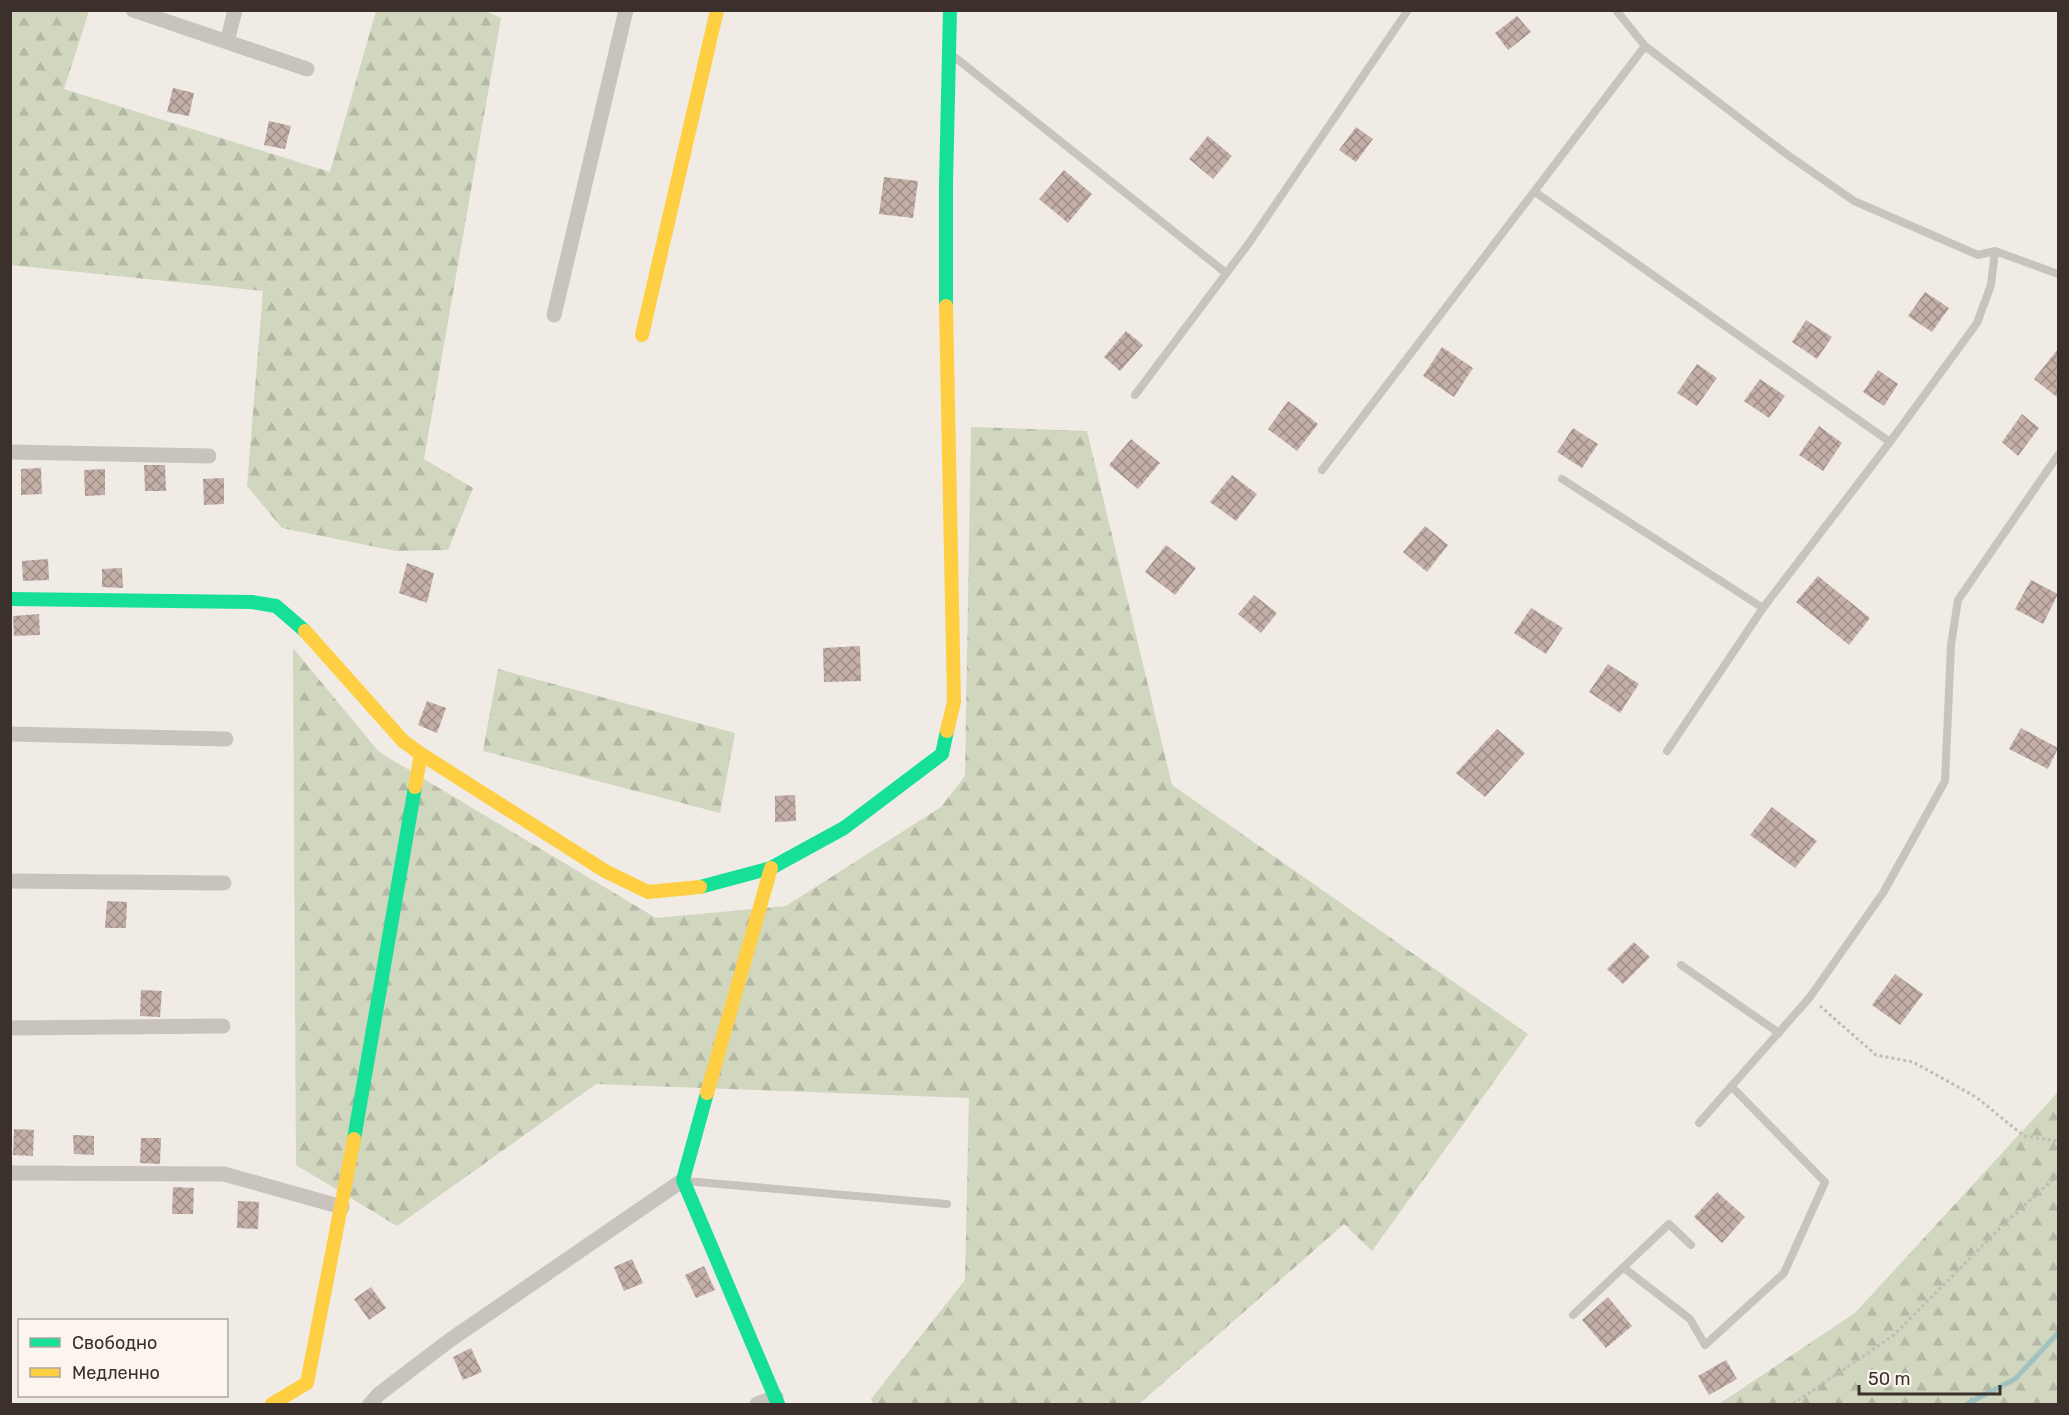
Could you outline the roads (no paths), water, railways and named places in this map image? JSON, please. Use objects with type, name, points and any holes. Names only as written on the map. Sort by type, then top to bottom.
[{"type":"street","points":[[133,10],[308,69]]},
{"type":"street","points":[[227,42],[235,10]]},
{"type":"street","points":[[554,315],[626,10]]},
{"type":"street","points":[[642,335],[717,10]]},
{"type":"street","points":[[10,599],[252,602],[276,606],[308,633],[403,741],[605,871],[648,892],[696,888],[771,868],[844,828],[942,753],[954,702],[946,347],[950,10]]},
{"type":"street","points":[[10,452],[209,456]]},
{"type":"street","points":[[10,734],[226,739]]},
{"type":"street","points":[[272,1404],[307,1383],[342,1207],[421,754]]},
{"type":"street","points":[[757,1404],[777,1401],[683,1180],[771,868]]},
{"type":"street","points":[[10,881],[224,883]]},
{"type":"street","points":[[10,1028],[223,1026]]},
{"type":"street","points":[[10,1173],[224,1174],[342,1207]]},
{"type":"street","points":[[370,1404],[379,1394],[450,1340],[683,1180]]},
{"type":"lane","points":[[1135,395],[1226,273],[1408,10]]},
{"type":"lane","points":[[1616,10],[1645,46],[1785,153],[1854,201],[1978,255],[1995,251],[2058,274]]},
{"type":"lane","points":[[1322,470],[1645,46]]},
{"type":"lane","points":[[948,52],[1226,273]]},
{"type":"lane","points":[[1535,192],[1890,442]]},
{"type":"lane","points":[[1667,751],[1763,608],[1890,442],[1977,323],[1991,285],[1995,251]]},
{"type":"lane","points":[[1698,1123],[1810,997],[1883,893],[1945,781],[1951,645],[1958,600],[2058,455]]},
{"type":"lane","points":[[1562,479],[1763,608]]},
{"type":"lane","points":[[1681,965],[1779,1033]]},
{"type":"lane","points":[[1624,1268],[1690,1319],[1705,1344],[1784,1273],[1825,1182],[1731,1086]]},
{"type":"lane","points":[[683,1180],[947,1204]]},
{"type":"lane","points":[[1573,1315],[1669,1224],[1691,1245]]},
{"type":"waterway","points":[[1967,1404],[2015,1379],[2058,1333]]}]
